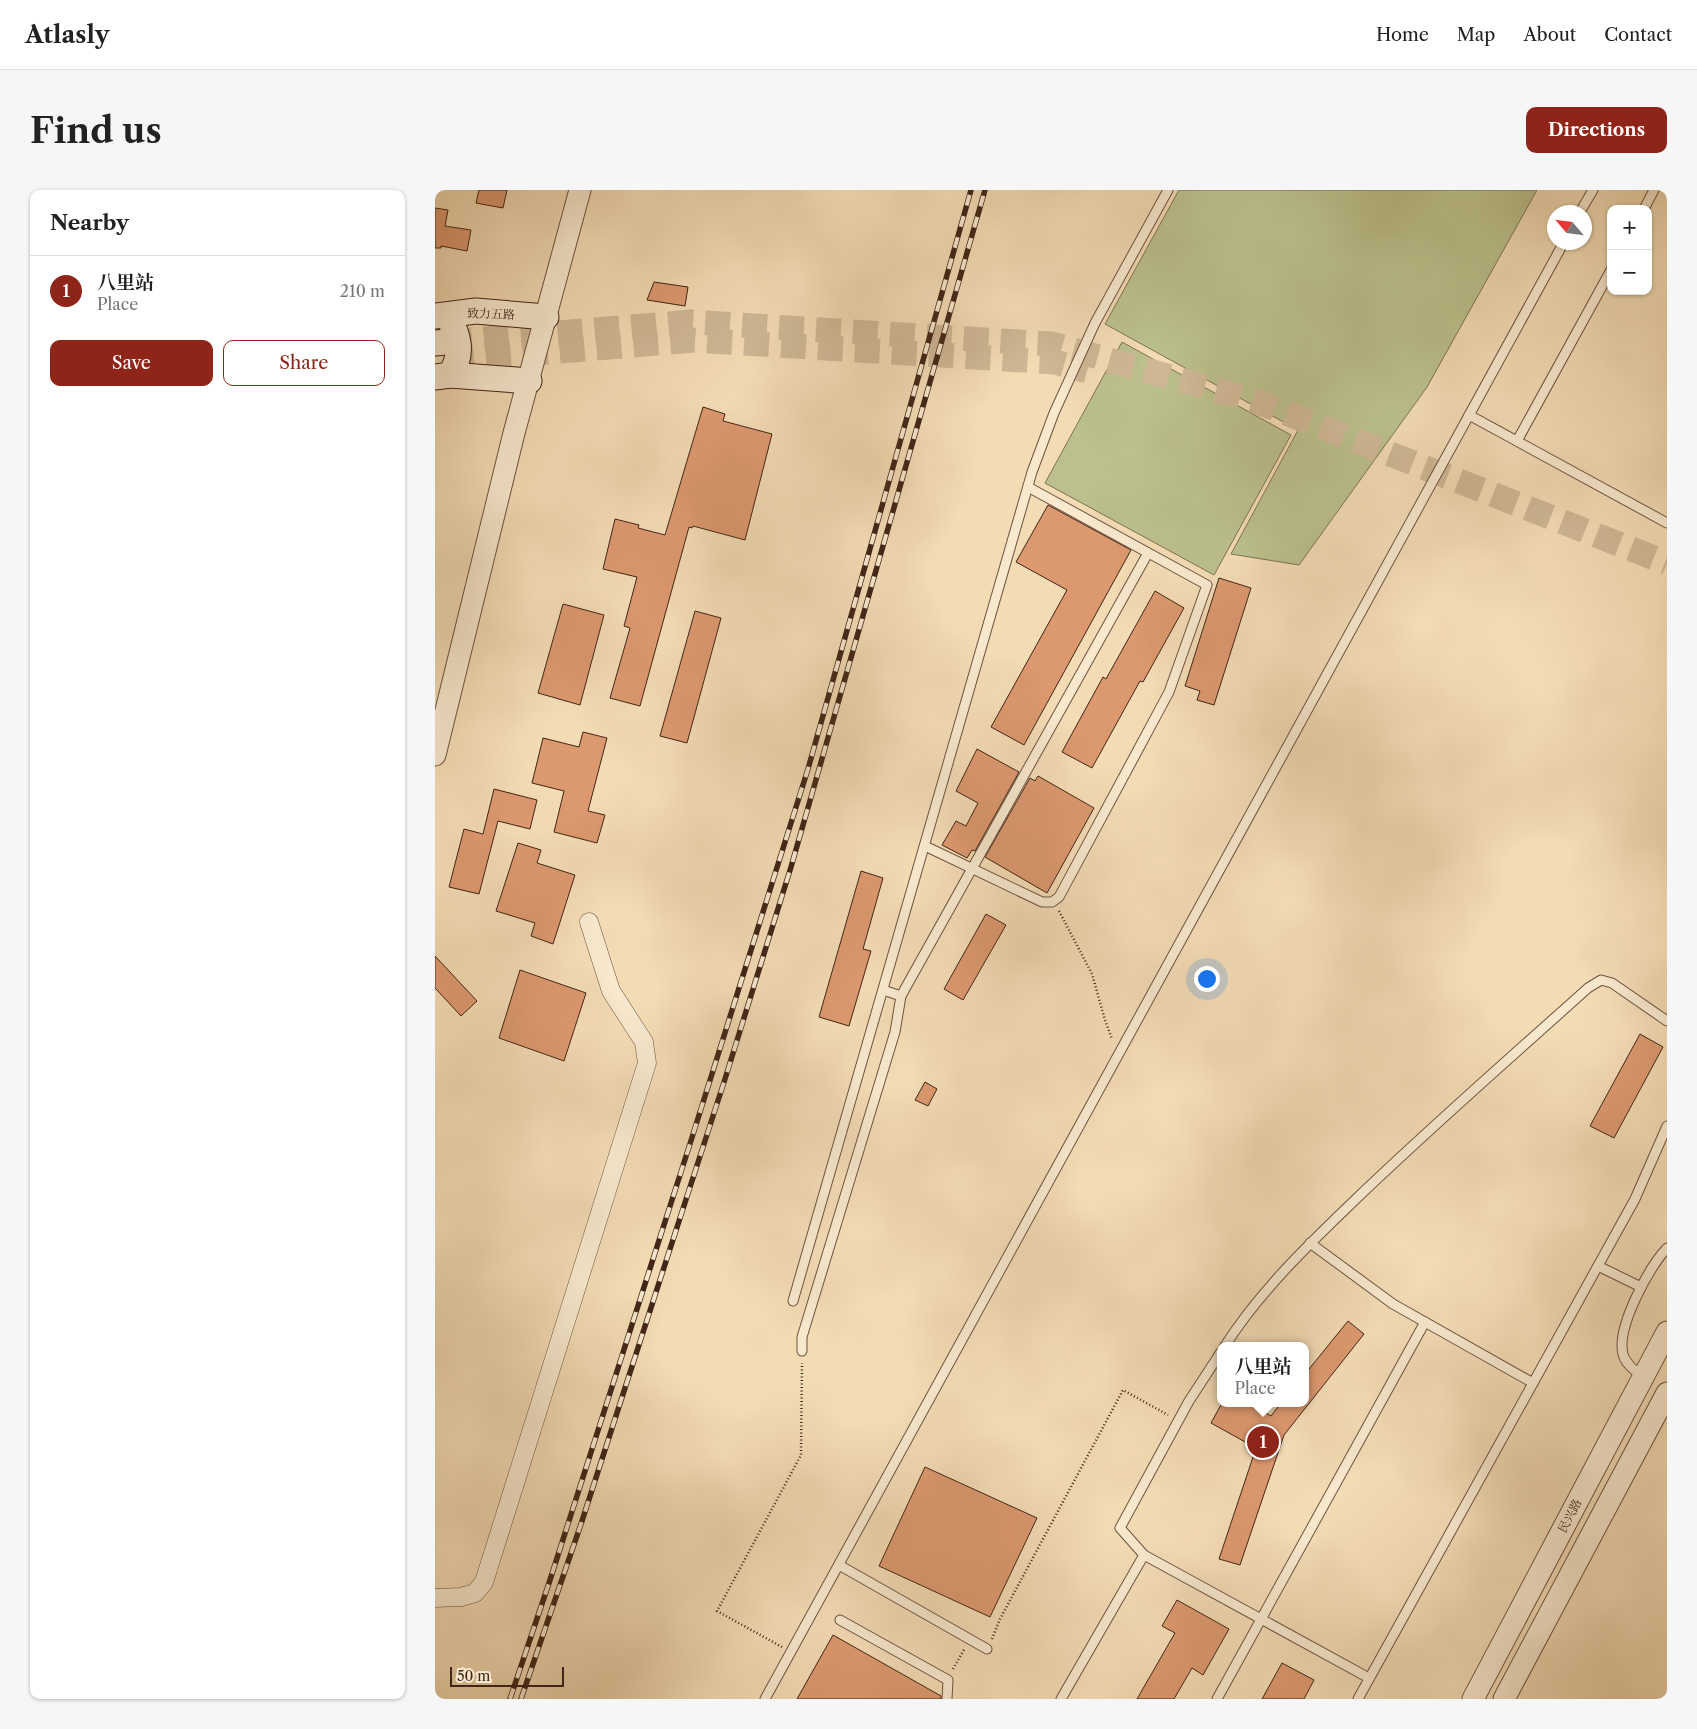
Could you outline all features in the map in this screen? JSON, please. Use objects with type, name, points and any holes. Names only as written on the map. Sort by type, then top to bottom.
[{"type":"main road","name":"致力五路","points":[[441,315],[476,311],[546,317]]},
{"type":"main road","points":[[441,315],[457,334],[459,345],[456,366],[442,360]]},
{"type":"main road","points":[[442,360],[529,381]]},
{"type":"street","points":[[435,755],[529,381],[580,190]]},
{"type":"street","points":[[435,1598],[461,1597],[475,1593],[484,1582],[647,1063],[644,1042],[611,991],[589,922]]},
{"type":"street","name":"民兴路","points":[[1473,1699],[1667,1332]]},
{"type":"street","points":[[1504,1699],[1667,1392],[1643,1378]]},
{"type":"lane","points":[[793,1301],[1028,487],[1053,413],[1095,323],[1168,190]]},
{"type":"lane","points":[[1584,205],[1593,190]]},
{"type":"lane","points":[[1646,205],[1654,190]]},
{"type":"lane","points":[[765,1699],[1560,250]]},
{"type":"lane","points":[[1517,441],[1607,277]]},
{"type":"lane","points":[[1469,415],[1667,523]]},
{"type":"lane","points":[[925,846],[1042,902],[1052,902],[1059,897],[1169,692],[1207,585],[1028,487]]},
{"type":"lane","points":[[802,1351],[802,1337],[895,1032],[901,996],[1149,553]]},
{"type":"lane","points":[[1227,1342],[1239,1323],[1310,1243],[1394,1163],[1588,988],[1601,980],[1612,983],[1667,1021]]},
{"type":"lane","points":[[883,990],[901,996]]},
{"type":"lane","points":[[1358,1699],[1635,1199],[1667,1126]]},
{"type":"lane","points":[[1310,1243],[1356,1279],[1393,1304],[1533,1383]]},
{"type":"lane","points":[[1643,1378],[1629,1365],[1623,1355],[1621,1341],[1641,1287],[1656,1260],[1667,1248]]},
{"type":"lane","points":[[1598,1266],[1641,1287]]},
{"type":"lane","points":[[1217,1699],[1425,1322]]},
{"type":"lane","points":[[1217,1359],[1179,1421],[1120,1528],[1144,1555],[1369,1678]]},
{"type":"lane","points":[[1061,1699],[1144,1555]]},
{"type":"lane","points":[[839,1565],[987,1649]]},
{"type":"lane","points":[[840,1620],[947,1680],[947,1699]]},
{"type":"path","points":[[1052,902],[1063,916],[1092,974],[1105,1020],[1118,1055]]},
{"type":"path","points":[[791,1652],[717,1611],[801,1455],[802,1351]]},
{"type":"path","points":[[987,1649],[1000,1619],[1123,1390],[1179,1421]]},
{"type":"path","points":[[947,1680],[969,1639]]},
{"type":"green space","points":[[1179,190],[1537,190],[1427,387],[1299,565],[1231,554],[1298,430],[1105,324]]},
{"type":"green space","points":[[1122,342],[1291,435],[1214,575],[1045,483]]},
{"type":"building","points":[[479,190],[507,190],[503,208],[476,203]]},
{"type":"building","points":[[435,208],[448,210],[445,226],[471,230],[467,251],[441,246],[441,248],[435,248]]},
{"type":"building","points":[[654,282],[688,287],[685,306],[647,300]]},
{"type":"building","points":[[703,407],[725,414],[723,421],[772,434],[745,540],[693,526],[692,528],[689,527],[640,706],[610,698],[630,628],[624,626],[637,577],[603,569],[615,519],[639,525],[638,528],[665,535]]},
{"type":"building","points":[[1048,505],[1131,550],[1024,745],[991,727],[1067,590],[1016,562]]},
{"type":"building","points":[[1219,578],[1251,588],[1214,705],[1197,700],[1200,691],[1185,686]]},
{"type":"building","points":[[1155,591],[1184,608],[1143,682],[1140,681],[1092,768],[1062,752],[1103,677],[1106,679]]},
{"type":"building","points":[[563,604],[604,615],[580,705],[538,693]]},
{"type":"building","points":[[695,611],[721,618],[687,743],[660,736]]},
{"type":"building","points":[[583,732],[607,738],[588,811],[605,815],[597,843],[554,832],[564,791],[532,783],[543,738],[579,747]]},
{"type":"building","points":[[977,749],[1019,772],[975,851],[972,850],[967,858],[942,845],[956,821],[966,826],[978,803],[956,791]]},
{"type":"building","points":[[1038,776],[1094,808],[1047,893],[985,857],[1030,778],[1035,781]]},
{"type":"building","points":[[494,789],[537,800],[530,829],[498,821],[479,894],[449,887],[464,829],[483,834]]},
{"type":"building","points":[[518,843],[541,850],[537,863],[575,875],[553,944],[531,936],[535,923],[496,911]]},
{"type":"building","points":[[861,871],[883,878],[863,949],[871,951],[849,1026],[819,1017]]},
{"type":"building","points":[[986,914],[1006,925],[963,1000],[944,989]]},
{"type":"building","points":[[435,956],[477,1001],[461,1016],[435,988]]},
{"type":"building","points":[[520,970],[586,993],[564,1061],[499,1038]]},
{"type":"building","points":[[1640,1034],[1663,1047],[1614,1138],[1590,1126]]},
{"type":"building","points":[[925,1082],[937,1089],[928,1106],[915,1100]]},
{"type":"building","points":[[1348,1321],[1364,1334],[1309,1403],[1309,1369]]},
{"type":"building","points":[[1220,1407],[1256,1407],[1271,1416],[1278,1407],[1306,1407],[1284,1435],[1240,1565],[1219,1559],[1256,1448],[1211,1423]]},
{"type":"building","points":[[925,1467],[1037,1518],[990,1617],[879,1566]]},
{"type":"building","points":[[1177,1600],[1229,1629],[1203,1675],[1192,1668],[1174,1699],[1137,1699],[1175,1633],[1162,1626]]},
{"type":"building","points":[[833,1635],[941,1696],[941,1699],[797,1699]]},
{"type":"building","points":[[1282,1663],[1314,1680],[1304,1699],[1262,1699]]},
{"type":"tunnel","points":[[447,342],[691,322],[1052,344],[1253,400],[1667,563]]},
{"type":"tunnel","points":[[449,360],[694,340],[1055,362],[1087,371]]},
{"type":"railway","points":[[510,1699],[689,1147],[808,769],[971,190]]},
{"type":"railway","points":[[521,1699],[581,1524],[725,1079],[791,867],[985,190]]},
{"type":"place","name":"八里站","points":[[1263,1442]]}]
